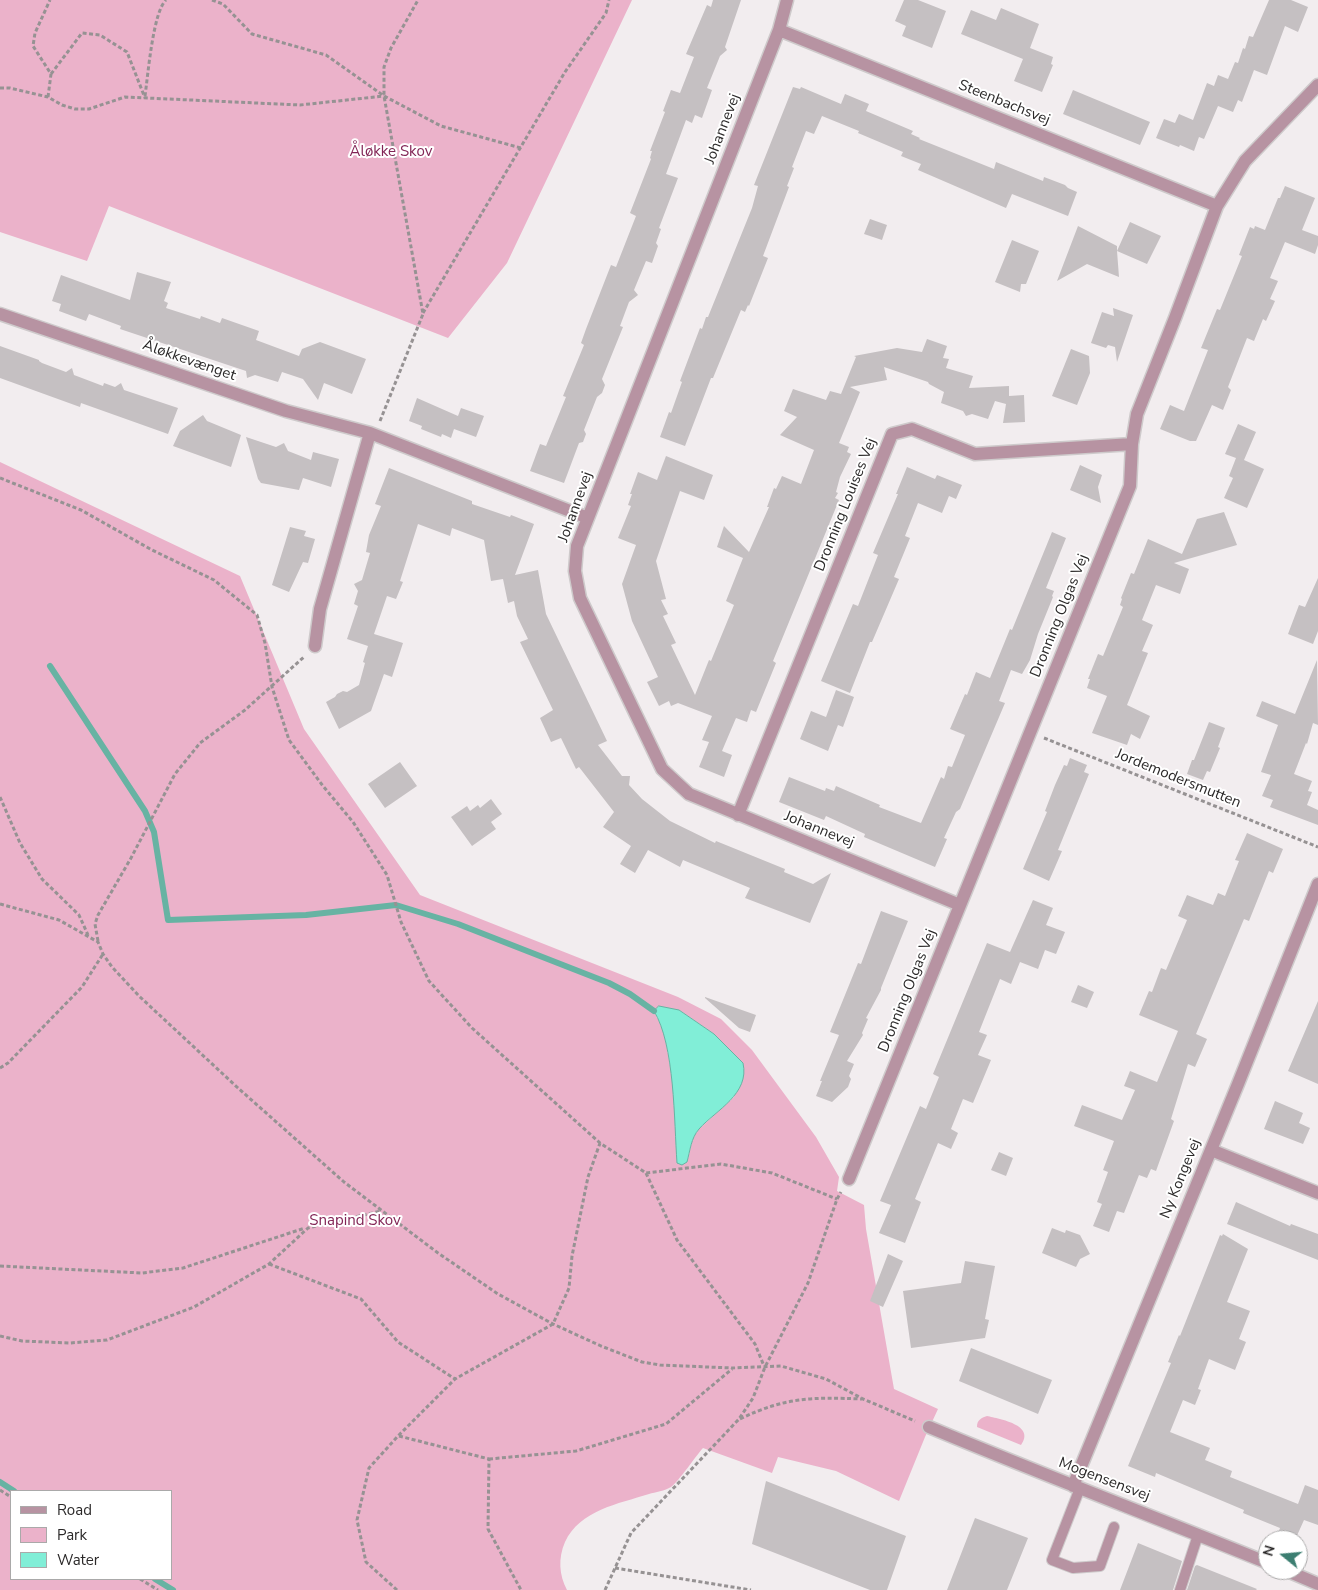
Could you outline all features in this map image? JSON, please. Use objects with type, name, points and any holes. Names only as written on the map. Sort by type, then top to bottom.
[{"type":"street","name":"Johannevej","points":[[787,0],[779,30],[577,546],[575,571],[580,598],[662,769],[689,794],[960,905]]},
{"type":"street","name":"Steenbachsvej","points":[[779,30],[1218,206]]},
{"type":"street","name":"Dronning Olgas Vej","points":[[849,1179],[1130,486],[1132,444],[1137,414],[1176,318],[1218,206],[1245,161],[1318,85]]},
{"type":"street","name":"Åløkkevænget","points":[[0,314],[286,411],[370,433],[588,518]]},
{"type":"street","name":"Dronning Louises Vej","points":[[738,815],[892,434],[912,429],[975,454],[1132,444]]},
{"type":"street","points":[[315,646],[320,609],[370,433]]},
{"type":"street","name":"Ny Kongevej","points":[[1076,1487],[1318,884]]},
{"type":"street","points":[[1211,1150],[1318,1193]]},
{"type":"street","name":"Mogensensvej","points":[[929,1427],[1258,1559]]},
{"type":"lane","points":[[1076,1487],[1052,1560],[1073,1568],[1100,1566],[1114,1527]]},
{"type":"lane","points":[[1180,1590],[1198,1534]]},
{"type":"path","points":[[50,0],[34,33],[33,46],[51,74]]},
{"type":"path","points":[[145,98],[156,25],[162,4],[166,0]]},
{"type":"path","points":[[212,0],[223,4],[252,34],[326,55],[384,96],[441,126],[521,148]]},
{"type":"path","points":[[418,0],[391,48],[384,67],[384,96],[423,314]]},
{"type":"path","points":[[370,433],[381,421],[423,314],[565,72],[606,13],[609,0]]},
{"type":"path","points":[[48,97],[51,74],[82,33],[100,35],[127,52],[145,98]]},
{"type":"path","points":[[0,88],[10,88],[48,97],[74,109],[89,109],[125,97],[300,105],[384,96]]},
{"type":"path","points":[[0,478],[81,510],[152,550],[214,580],[257,615],[265,643],[272,686],[289,740],[322,786],[353,822],[387,875],[401,922],[428,982],[472,1028],[600,1143],[646,1173],[677,1240],[755,1344],[765,1367]]},
{"type":"path","points":[[315,646],[245,710],[200,743],[175,774],[131,858],[98,915],[95,924],[98,942],[103,954],[112,967],[139,996],[238,1088],[344,1182],[438,1253],[498,1294],[553,1324],[642,1362],[660,1365],[732,1368],[781,1366],[826,1379],[863,1399],[929,1427]]},
{"type":"path","name":"Jordemodersmutten","points":[[1030,732],[1318,847]]},
{"type":"path","points":[[0,797],[20,844],[42,879],[80,915],[88,935]]},
{"type":"path","points":[[0,904],[59,920],[98,942]]},
{"type":"path","points":[[0,1068],[8,1063],[82,987],[103,954]]},
{"type":"path","points":[[396,1590],[366,1562],[357,1520],[369,1468],[455,1379],[553,1324],[569,1288],[572,1256],[586,1185],[600,1143]]},
{"type":"path","points":[[646,1173],[721,1164],[772,1173],[837,1199]]},
{"type":"path","points":[[605,1590],[631,1532],[739,1419],[753,1398],[765,1367],[808,1283],[837,1199],[849,1179]]},
{"type":"path","points":[[0,1266],[142,1273],[183,1268],[308,1228],[382,1211]]},
{"type":"path","points":[[0,1336],[22,1341],[70,1343],[107,1340],[194,1307],[269,1264],[308,1228]]},
{"type":"path","points":[[269,1264],[361,1300],[398,1342],[455,1379]]},
{"type":"path","points":[[398,1436],[489,1459],[576,1451],[666,1424],[732,1368]]},
{"type":"path","points":[[739,1419],[761,1409],[805,1398],[863,1399]]},
{"type":"path","points":[[489,1459],[488,1529],[521,1590]]},
{"type":"path","points":[[615,1568],[751,1590]]},
{"type":"path","points":[[142,1580],[158,1590]]},
{"type":"green space","name":"Åløkke Skov","points":[[0,0],[632,0],[507,263],[448,338],[109,206],[87,261],[0,232]]},
{"type":"green space","name":"Snapind Skov","points":[[0,462],[240,576],[304,729],[420,895],[678,997],[721,1019],[752,1050],[816,1137],[839,1177],[837,1191],[864,1205],[866,1229],[894,1389],[938,1409],[899,1501],[836,1471],[778,1457],[772,1473],[703,1448],[671,1487],[613,1505],[590,1515],[580,1522],[565,1542],[560,1560],[561,1572],[567,1590],[0,1590]],"holes":[[[679,1010],[714,1034],[743,1063],[734,1097],[699,1129],[693,1137],[687,1162],[664,1031],[654,1011]]]},
{"type":"green space","points":[[987,1416],[1007,1421],[1020,1428],[1024,1432],[1021,1445],[977,1427],[980,1420]]},
{"type":"water","points":[[659,1006],[679,1010],[714,1034],[743,1063],[744,1074],[737,1092],[699,1129],[694,1136],[687,1162],[682,1165],[677,1163],[670,1063],[661,1026],[654,1011]]},
{"type":"building","points":[[713,0],[741,0],[725,47],[727,50],[720,56],[707,88],[712,90],[702,118],[695,115],[692,123],[686,120],[666,174],[678,178],[659,228],[661,229],[656,243],[658,246],[652,263],[646,261],[634,290],[638,295],[629,302],[620,326],[623,327],[602,379],[605,385],[602,393],[597,397],[584,430],[586,434],[583,442],[579,443],[564,483],[530,471],[540,444],[546,446],[566,397],[563,396],[584,345],[581,343],[586,329],[611,265],[616,267],[636,216],[630,213],[651,159],[652,151],[650,151],[665,112],[663,111],[671,90],[680,93],[694,57],[686,54],[707,5],[711,7]]},
{"type":"building","points":[[904,0],[918,0],[946,11],[932,48],[902,36],[906,26],[895,21]]},
{"type":"building","points":[[1269,0],[1291,0],[1308,7],[1298,32],[1285,26],[1267,75],[1254,70],[1242,102],[1238,100],[1233,112],[1218,106],[1204,139],[1199,137],[1194,151],[1156,138],[1164,119],[1175,123],[1179,114],[1193,120],[1207,83],[1214,86],[1218,75],[1228,79],[1235,62],[1238,63],[1243,48],[1245,49],[1249,36],[1253,37]]},
{"type":"building","points":[[1001,8],[1039,24],[1030,48],[1053,57],[1051,64],[1053,65],[1042,92],[1014,81],[1023,59],[961,34],[971,10],[996,20]]},
{"type":"building","points":[[793,87],[800,89],[801,87],[841,104],[845,94],[869,104],[866,111],[913,131],[911,134],[919,139],[994,169],[996,162],[1043,181],[1044,177],[1077,192],[1068,216],[1012,194],[1006,208],[918,170],[921,164],[901,156],[903,152],[822,116],[814,134],[806,131],[792,167],[794,168],[787,186],[789,187],[763,256],[768,258],[749,306],[745,312],[741,310],[713,378],[711,378],[685,446],[660,437],[669,412],[671,413],[682,382],[680,381],[700,328],[702,329],[706,317],[708,317],[752,208],[758,186],[754,185]]},
{"type":"building","points":[[1073,90],[1150,122],[1140,145],[1063,114]]},
{"type":"building","points":[[1285,186],[1315,198],[1302,230],[1318,236],[1315,254],[1285,242],[1270,278],[1278,281],[1270,299],[1275,301],[1266,321],[1263,319],[1254,341],[1247,338],[1228,387],[1231,390],[1223,410],[1212,405],[1196,441],[1190,441],[1160,429],[1170,405],[1184,411],[1208,350],[1201,348],[1217,309],[1220,310],[1242,256],[1239,255],[1250,227],[1254,229],[1255,226],[1265,230]]},
{"type":"building","points":[[870,219],[887,225],[882,240],[864,234]]},
{"type":"building","points":[[1130,222],[1161,236],[1147,264],[1117,251]]},
{"type":"building","points":[[1078,226],[1117,246],[1119,277],[1087,264],[1057,281]]},
{"type":"building","points":[[1012,240],[1039,251],[1026,284],[1021,284],[1020,292],[995,282]]},
{"type":"building","points":[[137,272],[171,282],[164,301],[168,303],[166,308],[200,319],[201,316],[220,323],[222,318],[259,331],[256,340],[299,356],[302,349],[320,342],[366,359],[352,394],[324,383],[318,400],[303,379],[282,372],[278,382],[255,375],[247,378],[246,371],[120,329],[121,326],[89,314],[86,321],[59,311],[61,304],[52,301],[61,275],[130,300]]},
{"type":"building","points":[[1113,308],[1133,315],[1117,362],[1115,347],[1108,345],[1106,348],[1091,343],[1102,312],[1114,316]]},
{"type":"building","points":[[927,339],[947,346],[943,358],[949,359],[946,368],[973,376],[969,388],[1009,386],[1009,396],[1024,395],[1025,422],[1003,423],[1006,404],[995,401],[988,419],[972,414],[966,416],[963,411],[941,403],[944,392],[928,382],[884,367],[887,380],[850,387],[860,392],[839,443],[849,447],[847,452],[851,454],[840,477],[836,492],[838,493],[835,498],[839,500],[773,661],[776,663],[756,712],[751,710],[747,722],[736,718],[722,751],[732,755],[724,777],[699,767],[709,742],[702,740],[712,716],[678,703],[671,706],[669,701],[659,706],[647,682],[658,677],[632,621],[622,584],[636,545],[618,538],[631,506],[628,505],[632,494],[630,494],[638,472],[657,480],[666,456],[713,475],[704,500],[680,491],[656,561],[666,599],[661,600],[668,614],[663,616],[676,643],[671,645],[695,695],[734,605],[726,601],[743,558],[717,547],[724,526],[749,552],[769,507],[767,507],[774,488],[776,489],[782,476],[801,484],[814,450],[780,435],[797,417],[784,411],[793,389],[826,400],[830,391],[841,394],[856,357],[854,356],[897,348],[922,352]]},
{"type":"building","points":[[0,346],[66,372],[72,368],[74,375],[103,386],[104,383],[115,387],[121,383],[124,390],[178,408],[168,434],[81,403],[80,407],[0,378]]},
{"type":"building","points":[[1071,349],[1089,356],[1090,373],[1077,405],[1052,396]]},
{"type":"building","points":[[417,398],[458,416],[461,408],[484,416],[476,437],[454,429],[451,438],[442,434],[441,437],[421,429],[422,426],[409,421]]},
{"type":"building","points":[[203,415],[207,421],[241,435],[231,467],[173,446],[180,431]]},
{"type":"building","points":[[1238,424],[1256,432],[1244,460],[1264,469],[1247,508],[1224,498],[1233,478],[1229,476],[1236,458],[1225,454]]},
{"type":"building","points":[[246,437],[276,447],[284,443],[288,451],[311,460],[313,452],[339,459],[331,487],[303,478],[299,490],[261,483],[258,479]]},
{"type":"building","points":[[1080,465],[1102,475],[1098,487],[1101,503],[1070,490]]},
{"type":"building","points":[[907,467],[935,479],[937,475],[962,485],[956,499],[949,496],[942,513],[918,503],[905,536],[910,538],[894,577],[899,579],[872,642],[870,642],[850,693],[821,681],[853,604],[858,606],[878,555],[873,553],[898,494],[896,494]]},
{"type":"building","points":[[389,468],[472,501],[472,504],[510,517],[511,515],[534,524],[515,575],[538,570],[546,614],[607,741],[598,745],[622,776],[630,776],[629,785],[642,799],[670,821],[715,843],[716,841],[785,869],[784,872],[813,884],[831,873],[810,923],[745,898],[750,888],[683,860],[680,867],[648,850],[635,873],[620,864],[631,846],[603,827],[614,812],[579,767],[576,769],[561,738],[551,742],[540,718],[553,710],[520,642],[528,639],[517,616],[514,601],[508,603],[503,579],[491,581],[484,540],[452,528],[450,536],[418,524],[400,581],[403,582],[396,599],[387,596],[374,634],[403,643],[392,677],[384,674],[371,711],[339,729],[326,702],[337,694],[343,691],[347,692],[359,685],[365,663],[363,662],[368,646],[347,639],[358,606],[354,604],[358,591],[354,584],[362,580],[370,553],[366,552],[369,535],[381,506],[375,504]]},
{"type":"building","points":[[1224,512],[1237,545],[1174,563],[1189,569],[1180,594],[1156,585],[1142,620],[1153,625],[1142,651],[1148,653],[1127,705],[1150,716],[1140,739],[1131,734],[1127,745],[1092,733],[1107,696],[1087,688],[1090,679],[1088,679],[1098,654],[1103,656],[1123,607],[1120,605],[1121,598],[1131,573],[1134,574],[1148,539],[1182,554],[1197,519]]},
{"type":"building","points":[[290,527],[306,531],[304,536],[315,539],[308,563],[303,562],[289,592],[272,585]]},
{"type":"building","points":[[1052,532],[1066,538],[1046,588],[1054,591],[1053,597],[1030,660],[1022,674],[1011,670],[999,701],[1005,703],[960,809],[956,812],[944,838],[947,839],[935,867],[864,837],[865,834],[826,816],[824,820],[779,802],[789,777],[825,791],[826,788],[834,791],[836,786],[880,805],[879,807],[921,823],[941,777],[944,779],[948,766],[952,767],[965,735],[950,729],[965,694],[967,695],[976,672],[990,678]]},
{"type":"building","points":[[1318,578],[1318,631],[1313,644],[1288,634],[1299,605],[1305,607]]},
{"type":"building","points":[[1317,660],[1318,725],[1313,723],[1307,744],[1294,774],[1312,781],[1308,791],[1312,792],[1307,805],[1318,810],[1318,825],[1270,807],[1273,800],[1262,796],[1271,775],[1261,772],[1278,725],[1256,716],[1262,701],[1295,714]]},
{"type":"building","points":[[836,690],[854,697],[843,727],[838,725],[828,751],[800,739],[811,711],[826,717]]},
{"type":"building","points":[[1209,722],[1225,728],[1218,747],[1220,748],[1210,772],[1207,771],[1203,780],[1187,774]]},
{"type":"building","points":[[1070,758],[1087,765],[1084,772],[1089,774],[1058,850],[1062,851],[1049,881],[1023,869],[1047,812],[1045,811],[1055,785],[1064,765],[1067,766]]},
{"type":"building","points":[[400,762],[417,786],[385,808],[368,784]]},
{"type":"building","points":[[491,799],[502,814],[491,822],[496,829],[472,846],[451,817],[467,806],[470,811],[478,805],[480,808]]},
{"type":"building","points":[[1247,833],[1283,849],[1273,873],[1269,871],[1249,921],[1244,919],[1196,1034],[1207,1039],[1195,1067],[1188,1064],[1171,1119],[1174,1121],[1156,1171],[1151,1169],[1147,1178],[1139,1175],[1124,1213],[1117,1211],[1109,1232],[1093,1226],[1102,1204],[1097,1202],[1108,1172],[1103,1170],[1114,1141],[1074,1126],[1082,1105],[1122,1120],[1135,1090],[1124,1086],[1130,1071],[1157,1082],[1178,1031],[1139,1015],[1149,991],[1152,992],[1161,968],[1166,970],[1187,920],[1178,916],[1187,895],[1213,905],[1218,893],[1225,896],[1239,861],[1235,860]]},
{"type":"building","points":[[1033,900],[1053,908],[1046,925],[1065,932],[1056,954],[1045,950],[1038,969],[1020,962],[1011,984],[1000,979],[979,1032],[987,1035],[978,1055],[991,1060],[973,1103],[963,1099],[951,1129],[958,1133],[951,1149],[938,1143],[915,1199],[921,1202],[905,1243],[879,1233],[891,1205],[880,1201],[920,1106],[926,1109],[939,1077],[933,1074],[987,943],[1010,952]]},
{"type":"building","points":[[881,911],[908,921],[881,990],[866,1018],[868,1019],[862,1033],[863,1035],[847,1061],[854,1064],[849,1076],[851,1079],[848,1087],[832,1102],[816,1096],[822,1081],[820,1081],[839,1035],[830,1032],[858,963],[861,964]]},
{"type":"building","points":[[1078,985],[1094,992],[1087,1008],[1071,1002]]},
{"type":"building","points":[[705,997],[756,1015],[750,1032],[739,1028]]},
{"type":"building","points":[[1318,1001],[1318,1084],[1288,1071]]},
{"type":"building","points":[[1275,1101],[1303,1113],[1299,1123],[1310,1128],[1303,1144],[1264,1129]]},
{"type":"building","points":[[999,1152],[1013,1158],[1006,1176],[991,1170]]},
{"type":"building","points":[[1236,1202],[1290,1226],[1291,1224],[1318,1234],[1318,1260],[1227,1224]]},
{"type":"building","points":[[1052,1228],[1065,1233],[1066,1230],[1080,1235],[1090,1254],[1080,1259],[1076,1267],[1042,1253]]},
{"type":"building","points":[[1223,1234],[1248,1249],[1227,1302],[1250,1311],[1239,1339],[1246,1342],[1235,1370],[1209,1359],[1198,1389],[1201,1390],[1195,1405],[1183,1400],[1170,1432],[1210,1448],[1205,1460],[1232,1471],[1230,1477],[1298,1504],[1305,1485],[1318,1490],[1318,1525],[1304,1520],[1300,1530],[1279,1530],[1280,1528],[1243,1513],[1244,1510],[1156,1473],[1155,1477],[1128,1466],[1171,1363],[1168,1362],[1179,1335],[1220,1235],[1222,1236]]},
{"type":"building","points":[[888,1254],[903,1261],[883,1307],[870,1301]]},
{"type":"building","points":[[965,1261],[995,1266],[985,1319],[989,1320],[985,1338],[911,1348],[903,1291],[961,1283]]},
{"type":"building","points":[[971,1348],[1052,1380],[1038,1414],[959,1381]]},
{"type":"building","points":[[766,1481],[906,1536],[887,1590],[870,1590],[752,1544]]},
{"type":"building","points":[[975,1518],[1028,1538],[1007,1590],[947,1590]]},
{"type":"building","points":[[1138,1543],[1182,1561],[1173,1590],[1120,1590]]},
{"type":"building","points":[[1197,1565],[1257,1589],[1187,1590]]},
{"type":"waterway","points":[[50,666],[145,811],[154,832],[168,920],[306,915],[396,905],[458,924],[609,983],[630,994],[654,1011]]},
{"type":"waterway","points":[[0,1482],[12,1490]]},
{"type":"waterway","points":[[157,1580],[173,1590]]}]
